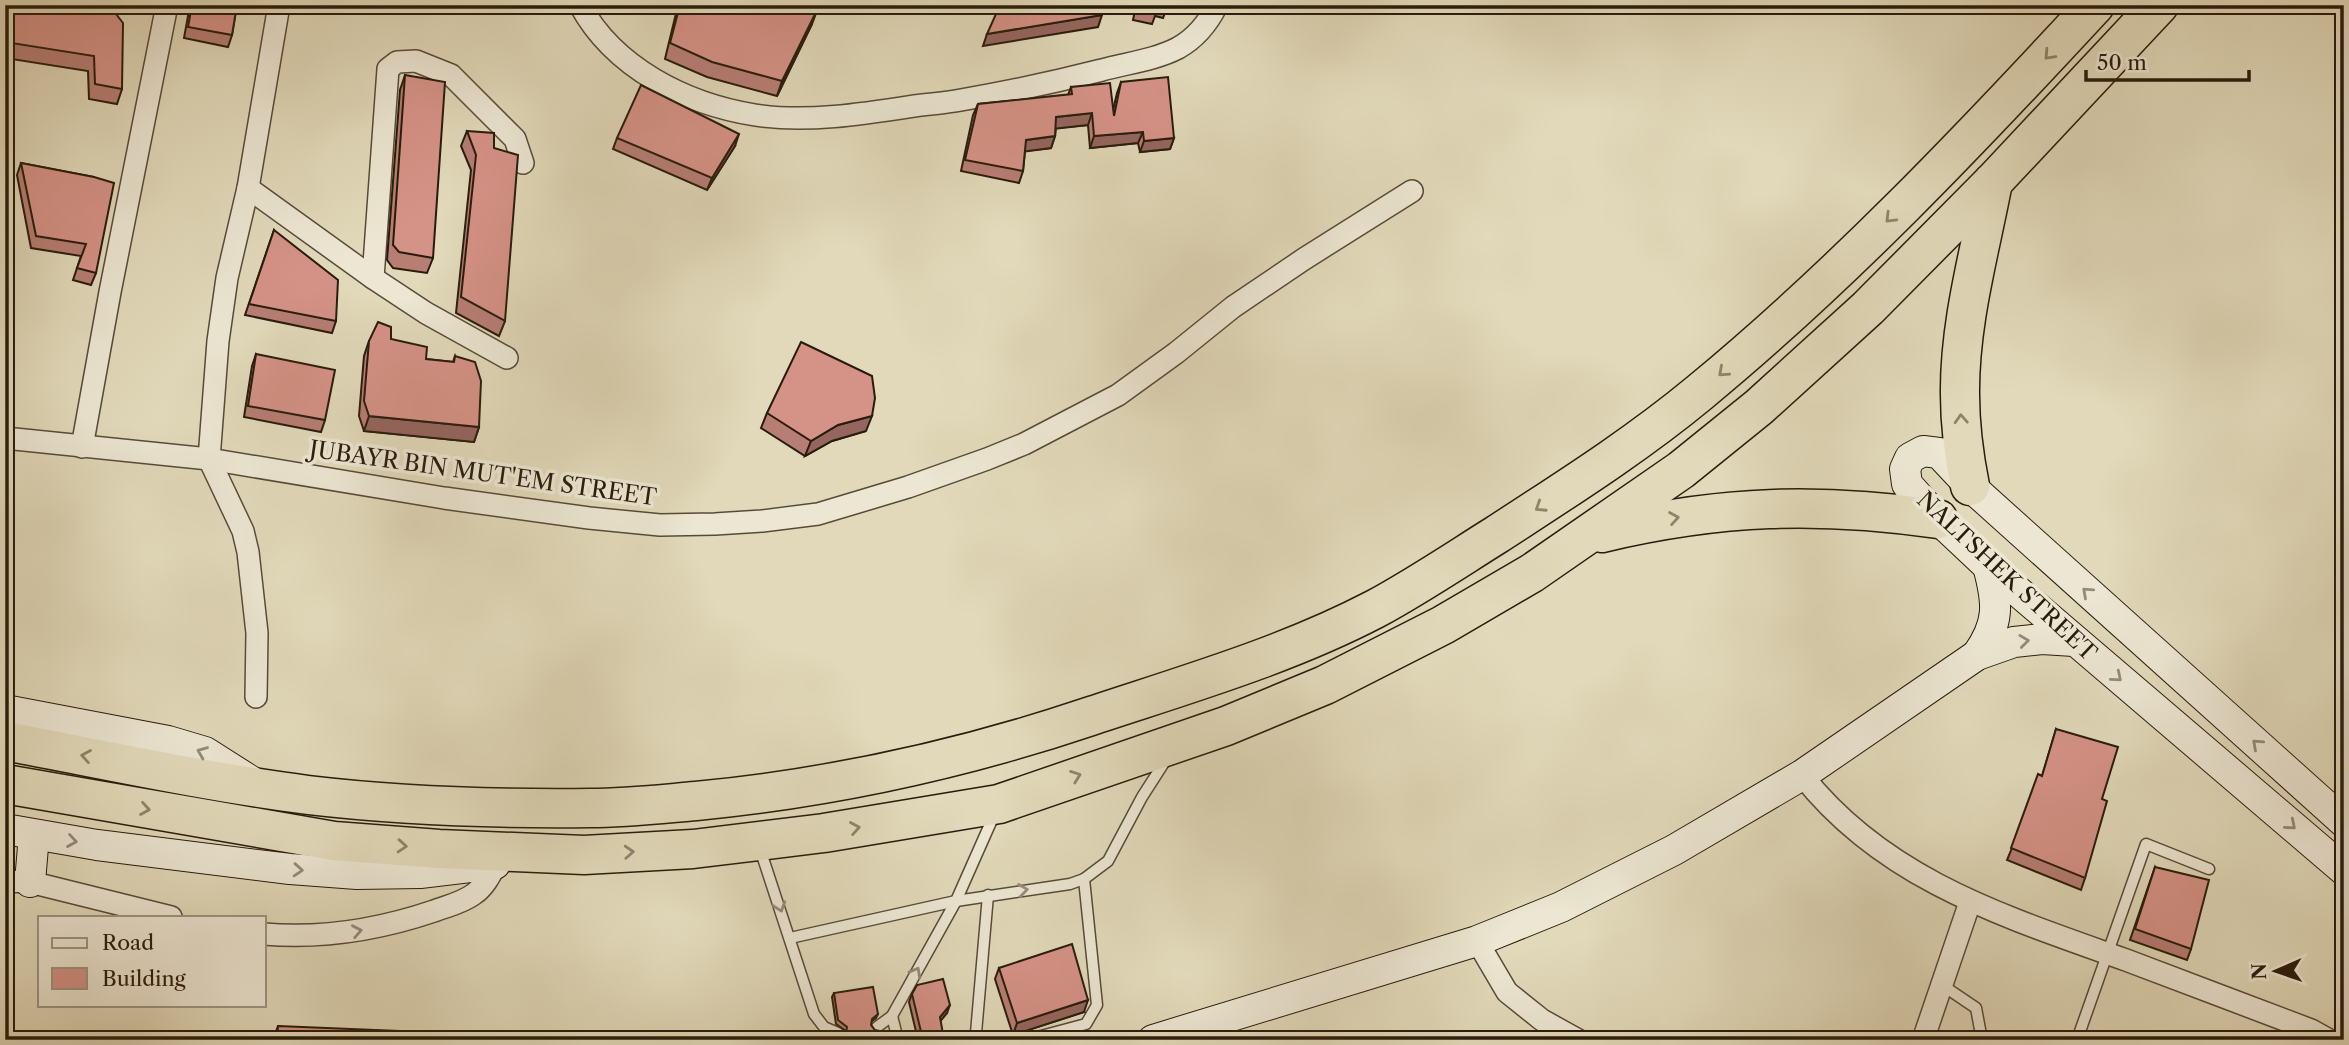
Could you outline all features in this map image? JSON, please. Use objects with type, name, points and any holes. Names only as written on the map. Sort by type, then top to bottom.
[{"type":"highway","points":[[5,741],[243,785],[327,797],[399,803],[584,808],[653,805],[792,790],[902,770],[1012,742],[1199,680],[1288,648],[1375,609],[1597,470],[1698,394],[1860,247],[1968,140],[2095,5]]},
{"type":"highway","points":[[5,784],[334,841],[439,849],[584,855],[758,843],[999,804],[1226,726],[1325,685],[1443,625],[1532,573],[1682,470],[1759,407],[1868,309],[2159,5]]},
{"type":"highway","points":[[1970,486],[1961,430],[1959,393],[1966,318],[1993,181]]},
{"type":"highway","points":[[1583,538],[1686,516],[1774,508],[1837,508],[1938,519]]},
{"type":"main road","name":"NALTSHEK STREET","points":[[2344,822],[1970,486],[1939,453],[1923,451],[1910,458],[1905,469],[1907,484],[1938,519],[2074,641],[2344,870]]},
{"type":"main road","points":[[1977,655],[1991,632],[1997,598],[1988,566]]},
{"type":"main road","points":[[1153,1040],[1477,941],[1561,908],[1674,850],[1802,775],[1977,655],[2014,642],[2042,639],[2074,641]]},
{"type":"main road","points":[[5,709],[193,748],[232,768],[243,785]]},
{"type":"main road","points":[[5,828],[34,835],[213,860],[357,874],[420,873],[496,864],[538,853]]},
{"type":"main road","points":[[18,881],[34,835]]},
{"type":"street","points":[[82,447],[167,5]]},
{"type":"street","points":[[256,697],[257,633],[248,552],[239,522],[209,459],[219,328],[227,278],[248,188],[279,5]]},
{"type":"street","points":[[580,5],[604,40],[634,67],[670,88],[714,106],[755,115],[796,118],[957,101],[1152,57],[1177,48],[1195,37],[1214,11]]},
{"type":"street","points":[[373,278],[388,69],[397,62],[416,61],[451,75],[515,139],[523,163]]},
{"type":"street","points":[[248,188],[426,313],[507,358]]},
{"type":"street","name":"JUBAYR BIN MUT'EM STREET","points":[[5,438],[209,459],[521,509],[660,525],[762,521],[818,514],[908,487],[987,459],[1024,444],[1101,405],[1176,353],[1233,307],[1412,191]]},
{"type":"street","points":[[1802,775],[1823,802],[1880,850],[1970,902],[2311,1030],[2329,1040]]},
{"type":"street","points":[[266,934],[294,937],[349,933],[403,921],[465,900],[483,886],[496,864]]},
{"type":"street","points":[[18,881],[167,916]]},
{"type":"street","points":[[1923,1040],[1970,902]]},
{"type":"street","points":[[1477,941],[1507,992],[1542,1020],[1578,1040]]},
{"type":"lane","points":[[790,938],[956,901],[1070,884],[1084,879],[1108,861],[1142,797],[1179,741]]},
{"type":"lane","points":[[877,1027],[892,1016],[956,901],[999,804]]},
{"type":"lane","points":[[758,843],[814,1014],[824,1027],[838,1033]]},
{"type":"lane","points":[[2077,1040],[2146,844],[2209,869]]},
{"type":"lane","points":[[1026,1040],[1086,1024],[1097,1005],[1084,879]]},
{"type":"lane","points":[[978,1040],[976,1033],[988,895]]},
{"type":"lane","points":[[1942,985],[1976,1009],[1982,1040]]},
{"type":"lane","points":[[892,1016],[898,1040]]},
{"type":"building","points":[[5,5],[109,5],[123,23],[122,89],[95,84],[94,56],[5,42]]},
{"type":"building","points":[[192,5],[237,5],[232,35],[188,27]]},
{"type":"building","points":[[680,5],[807,5],[818,8],[782,81],[712,62],[670,43]]},
{"type":"building","points":[[1000,5],[1101,5],[1102,15],[987,34]]},
{"type":"building","points":[[1138,5],[1157,5],[1156,12],[1137,8]]},
{"type":"building","points":[[405,75],[445,82],[433,258],[399,252],[393,245]]},
{"type":"building","points":[[1168,77],[1174,138],[1144,141],[1143,132],[1094,136],[1092,113],[1056,117],[1055,136],[1026,140],[1023,171],[965,160],[978,104],[1072,94],[1071,87],[1110,83],[1114,116],[1121,82]]},
{"type":"building","points":[[641,85],[739,134],[712,178],[617,138]]},
{"type":"building","points":[[467,131],[494,133],[494,148],[518,155],[505,321],[461,297],[476,155]]},
{"type":"building","points":[[21,163],[114,183],[96,273],[77,268],[86,244],[36,236]]},
{"type":"building","points":[[274,230],[338,280],[336,321],[249,304]]},
{"type":"building","points":[[378,322],[391,327],[391,339],[427,347],[426,359],[454,362],[455,356],[475,362],[481,381],[479,427],[369,416],[364,401],[369,341]]},
{"type":"building","points":[[801,342],[872,376],[875,398],[872,416],[838,425],[811,441],[767,413]]},
{"type":"building","points":[[256,354],[335,370],[325,420],[248,406]]},
{"type":"building","points":[[2056,729],[2118,747],[2102,799],[2107,801],[2085,878],[2011,848],[2038,774],[2042,776]]},
{"type":"building","points":[[2155,867],[2209,880],[2191,949],[2135,929]]},
{"type":"building","points":[[1072,944],[1088,1000],[1017,1023],[999,968]]},
{"type":"building","points":[[943,979],[950,1005],[940,1017],[944,1040],[923,1040],[912,994],[917,985]]},
{"type":"building","points":[[873,987],[878,1014],[872,1019],[871,1025],[880,1031],[881,1040],[841,1040],[840,1037],[846,1033],[847,1027],[838,1020],[834,993]]},
{"type":"building","points":[[278,1026],[448,1033],[448,1040],[277,1040]]}]
